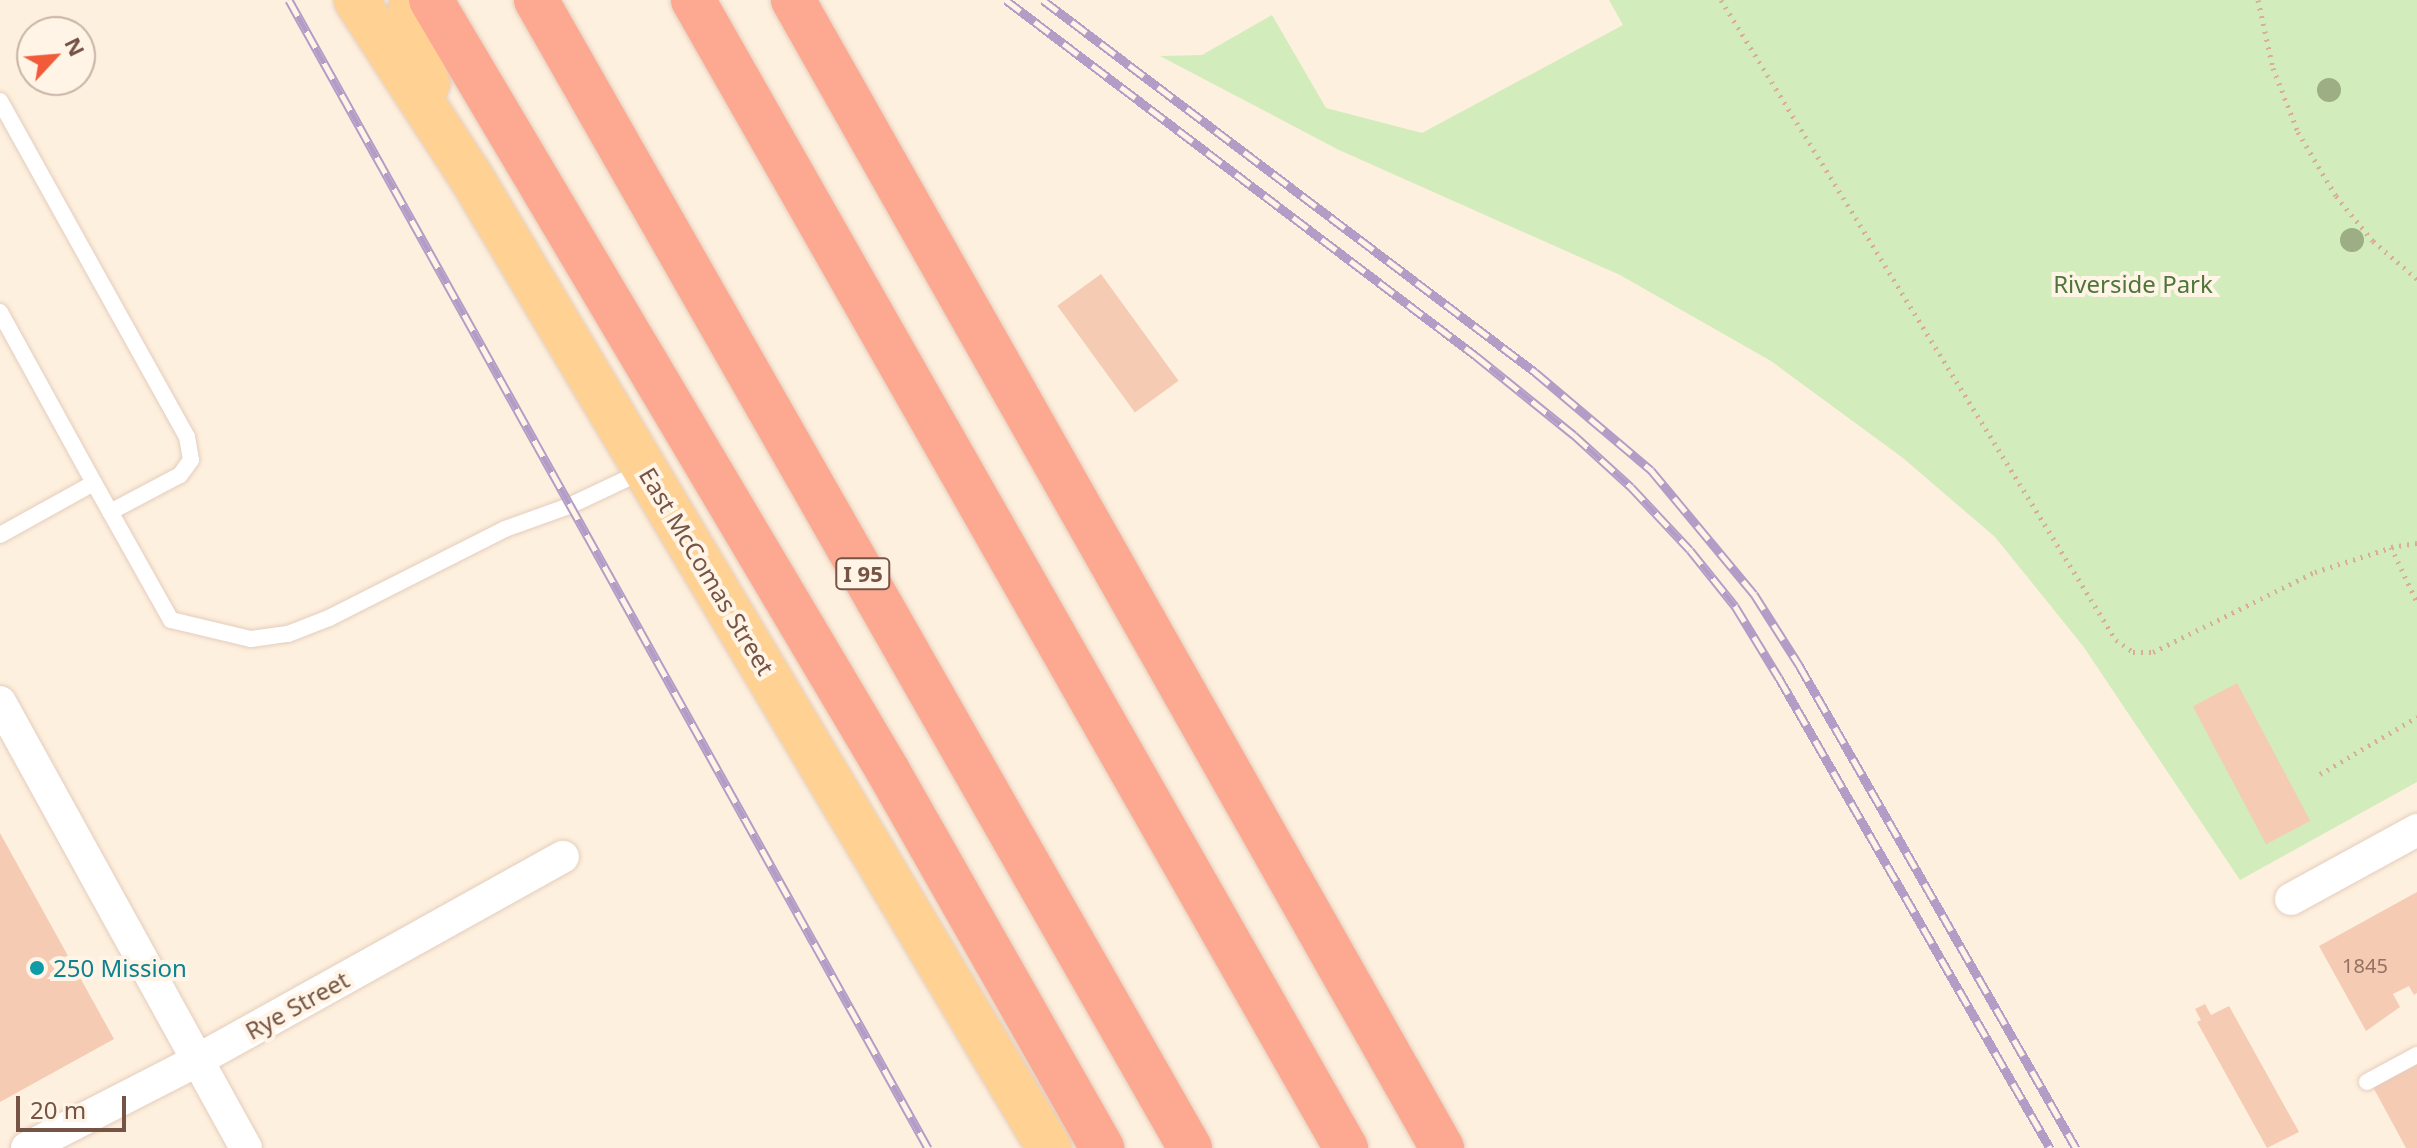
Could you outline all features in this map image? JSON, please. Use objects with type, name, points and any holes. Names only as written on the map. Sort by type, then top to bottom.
[{"type":"highway","name":"I 95","points":[[536,0],[1190,1148]]},
{"type":"highway","points":[[693,0],[1346,1148]]},
{"type":"highway","points":[[793,0],[1442,1148]]},
{"type":"highway","points":[[421,3],[724,494],[962,899],[1102,1148]]},
{"type":"main road","name":"East McComas Street","points":[[356,0],[471,177],[1049,1148]]},
{"type":"main road","points":[[421,3],[411,43],[471,177]]},
{"type":"street","points":[[0,702],[246,1148]]},
{"type":"street","points":[[2291,899],[2417,830]]},
{"type":"street","name":"Rye Street","points":[[27,1148],[196,1061],[563,857]]},
{"type":"lane","points":[[0,101],[187,437],[191,460],[180,475],[110,512]]},
{"type":"lane","points":[[0,312],[171,620],[220,635],[251,639],[288,634],[329,618],[505,529],[569,506],[646,470]]},
{"type":"lane","points":[[0,535],[94,483]]},
{"type":"lane","points":[[2367,1082],[2417,1055]]},
{"type":"path","points":[[1721,0],[2116,640],[2133,652],[2153,652],[2315,572],[2392,547],[2417,543]]},
{"type":"path","points":[[2258,0],[2273,68],[2298,132],[2336,196],[2373,241],[2417,279]]},
{"type":"path","points":[[2392,547],[2417,602]]},
{"type":"path","points":[[2320,774],[2417,717]]},
{"type":"green space","name":"Riverside Park","points":[[1609,0],[2417,0],[2417,782],[2240,880],[2083,646],[1995,537],[1903,458],[1771,361],[1620,275],[1339,150],[1160,56],[1202,55],[1272,15],[1326,108],[1422,133],[1623,25]]},
{"type":"building","points":[[1101,274],[1179,381],[1135,413],[1057,306]]},
{"type":"building","points":[[2237,683],[2310,821],[2266,844],[2193,706]]},
{"type":"building","name":"250 Mission","points":[[0,833],[114,1039],[0,1102]]},
{"type":"building","points":[[2417,892],[2417,993],[2414,995],[2409,986],[2393,994],[2400,1007],[2366,1031],[2319,946]]},
{"type":"building","points":[[2205,1004],[2211,1015],[2229,1006],[2299,1132],[2267,1148],[2197,1022],[2201,1020],[2195,1009]]},
{"type":"building","points":[[2417,1063],[2417,1148],[2406,1148],[2373,1087]]},
{"type":"railway","points":[[289,0],[928,1148]]},
{"type":"railway","points":[[1006,0],[1476,356],[1574,435],[1631,487],[1690,550],[1735,606],[1779,678],[2050,1148]]},
{"type":"railway","points":[[1043,0],[1535,372],[1651,470],[1754,594],[1799,665],[2076,1148]]},
{"type":"place","name":"250 Mission","points":[[37,968]]}]
